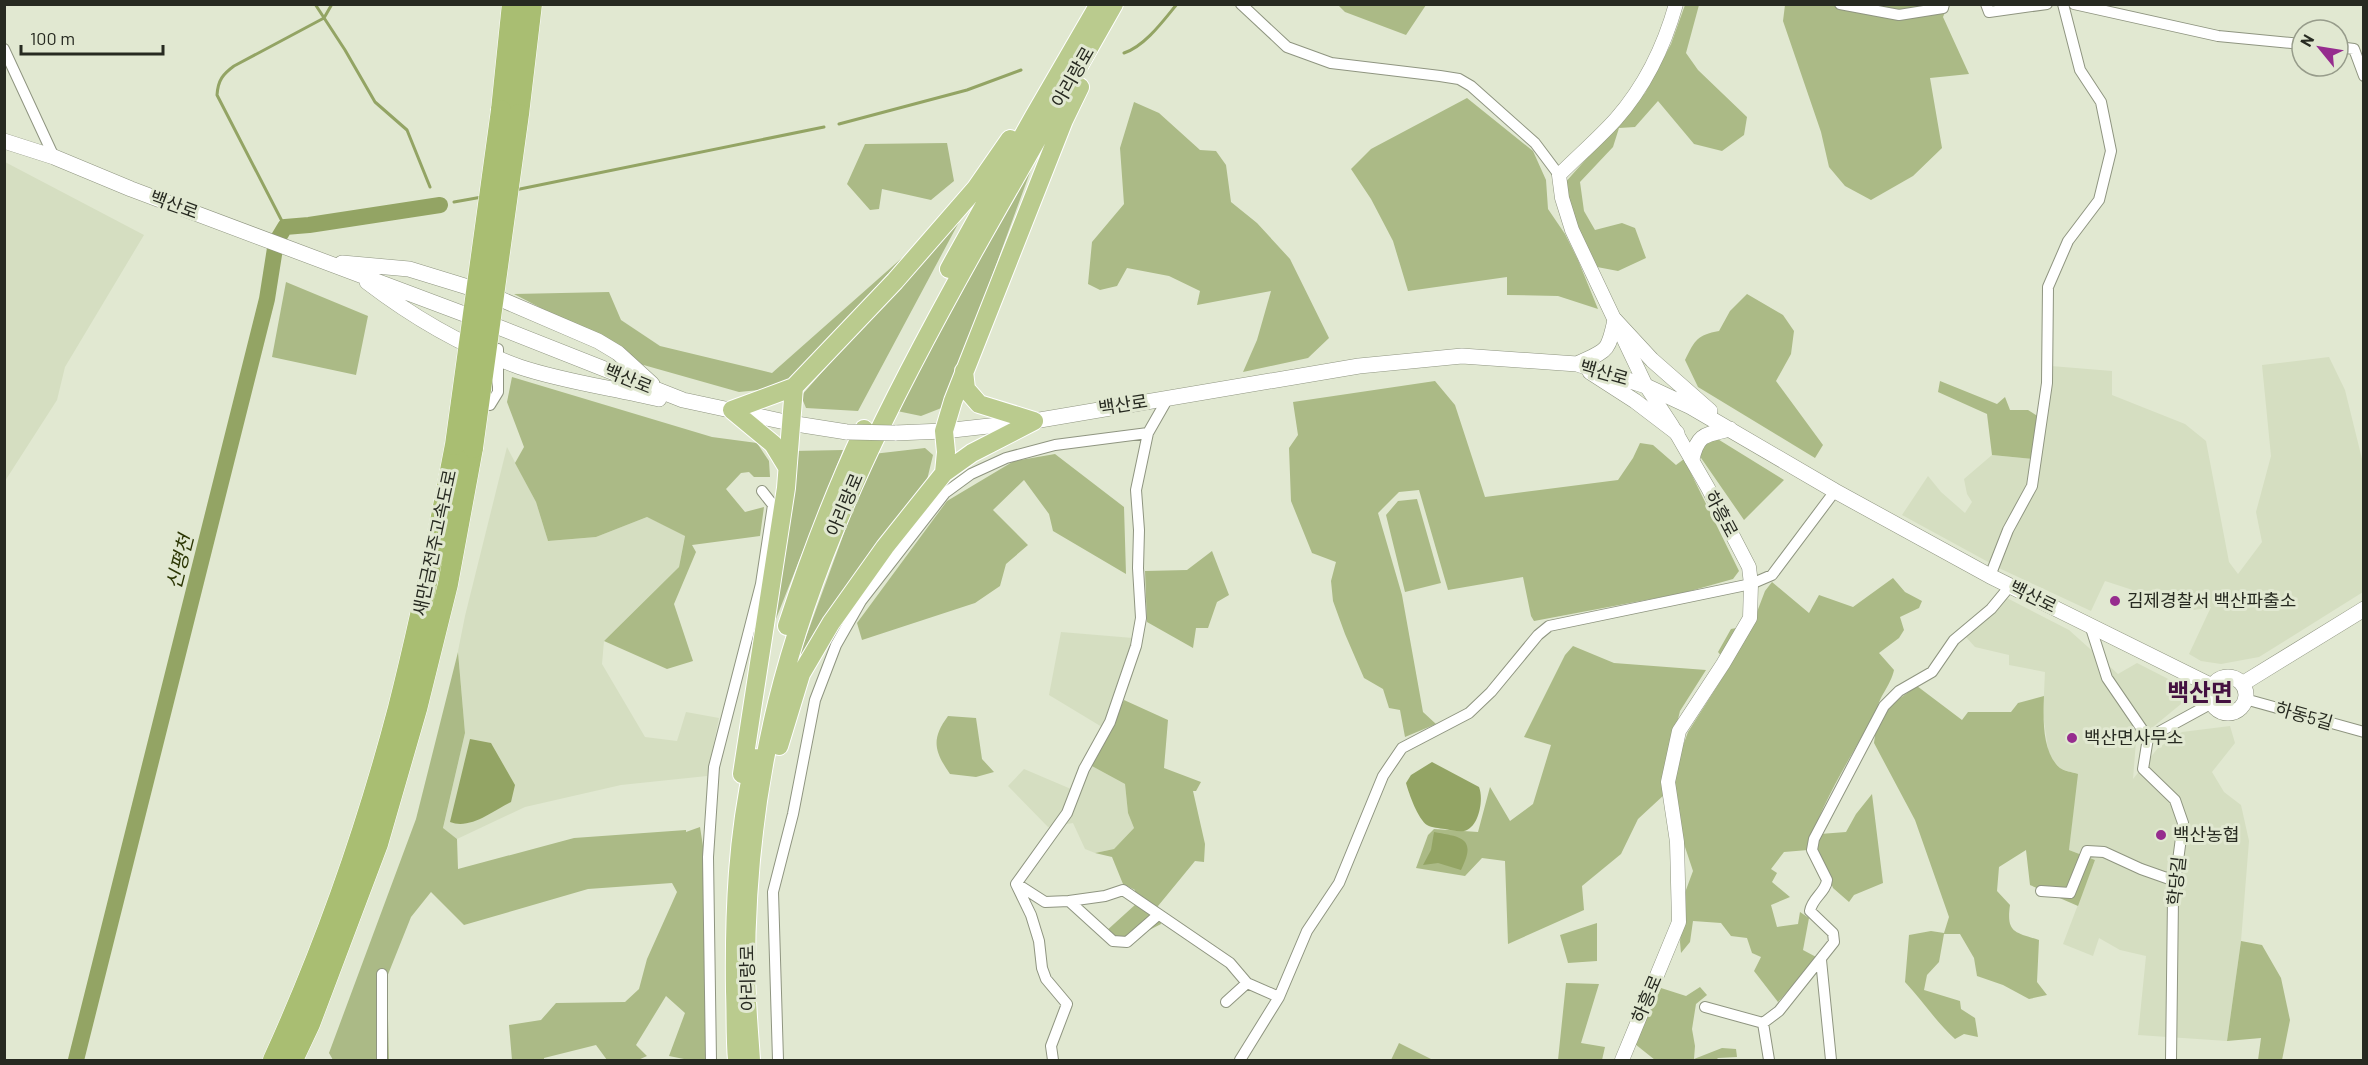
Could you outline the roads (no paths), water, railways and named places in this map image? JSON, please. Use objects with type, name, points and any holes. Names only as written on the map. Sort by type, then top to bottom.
[{"type":"highway","name":"새만금전주고속도로","points":[[510,112],[512,4]]},
{"type":"highway","name":"새만금전주고속도로","points":[[293,1060],[310,1024],[378,844],[417,709],[445,595],[510,112],[532,4]]},
{"type":"highway","name":"아리랑로","points":[[737,1060],[734,939],[747,793],[782,642],[810,558],[833,499],[879,398],[1034,116],[1101,13],[1114,4]]},
{"type":"highway","name":"아리랑로","points":[[751,1060],[746,970],[749,893],[757,814],[777,702],[795,640],[828,545],[868,451],[919,348],[1101,13]]},
{"type":"highway","points":[[944,474],[946,452],[944,431],[964,371],[1064,120],[1105,35],[1101,13]]},
{"type":"highway","points":[[787,467],[773,444],[732,410],[794,387],[896,281],[976,188],[1021,122],[1034,116]]},
{"type":"highway","points":[[964,371],[966,389],[979,404],[1034,421]]},
{"type":"highway","points":[[747,793],[740,785],[784,499],[794,387]]},
{"type":"highway","points":[[766,759],[776,754],[801,674],[831,623],[885,547],[944,474],[972,453],[1034,421]]},
{"type":"highway","name":"새만금전주고속도로","points":[[273,1060],[295,1010],[365,819],[397,710],[464,447]]},
{"type":"main road","name":"백산로","points":[[4,141],[54,157],[131,189],[265,238],[683,400],[790,423],[847,432],[944,431],[1034,421],[1359,366],[1462,356],[1577,364],[1646,386],[1730,429],[1835,491],[1990,576],[2212,686]]},
{"type":"main road","points":[[325,262],[409,269],[598,341],[618,353],[658,390]]},
{"type":"main road","points":[[356,273],[421,321],[456,339],[498,353],[520,367],[669,401],[683,400]]},
{"type":"main road","points":[[1577,364],[1604,352],[1608,347],[1615,320]]},
{"type":"main road","points":[[1615,320],[1652,360],[1730,429]]},
{"type":"main road","points":[[1577,364],[1635,400],[1677,433]]},
{"type":"main road","points":[[1692,459],[1700,437],[1730,429]]},
{"type":"main road","points":[[2242,684],[2364,609]]},
{"type":"main road","points":[[2227,677],[2238,680],[2245,688],[2246,699],[2240,709],[2230,713],[2219,711],[2210,697],[2212,686],[2216,681],[2227,677]]},
{"type":"street","points":[[1241,4],[1287,47],[1331,63],[1459,79],[1471,86],[1535,142],[1559,175],[1616,118],[1650,72],[1667,36],[1676,4]]},
{"type":"street","points":[[1840,4],[1899,15],[1943,8],[1944,4]]},
{"type":"street","points":[[1986,4],[1989,12],[2047,4]]},
{"type":"street","points":[[1990,576],[2008,530],[2032,486],[2047,383],[2048,287],[2068,241],[2099,200],[2111,152],[2101,102],[2080,70],[2063,4]]},
{"type":"street","points":[[2074,4],[2218,36],[2290,43]]},
{"type":"street","points":[[2350,48],[2354,49],[2364,76]]},
{"type":"street","points":[[4,49],[54,157]]},
{"type":"street","name":"하흥로","points":[[1559,175],[1562,198],[1572,230],[1646,386],[1692,459],[1749,567],[1751,584],[1750,618],[1679,731],[1668,782],[1677,842],[1678,922],[1622,1060]]},
{"type":"street","points":[[490,405],[498,392],[498,353]]},
{"type":"street","points":[[1016,884],[1067,813],[1084,769],[1110,722],[1136,646],[1141,618],[1136,490],[1148,433],[1168,398]]},
{"type":"street","points":[[778,1060],[773,892],[793,814],[815,700],[836,645],[861,601],[945,493],[971,474],[1006,458],[1055,445],[1148,433]]},
{"type":"street","points":[[711,1060],[708,857],[714,767],[761,584],[773,505],[762,491]]},
{"type":"street","points":[[1240,1060],[1279,997],[1307,931],[1339,883],[1383,776],[1402,748],[1469,713],[1491,692],[1538,635],[1550,626],[1751,584],[1772,575],[1835,491]]},
{"type":"street","points":[[1763,1023],[1779,1011],[1834,942],[1833,933],[1810,911],[1812,902],[1827,885],[1827,880],[1812,849],[1814,839],[1884,706],[1899,691],[1932,672],[1954,640],[1991,609],[2010,585]]},
{"type":"street","points":[[2090,625],[2107,678],[2148,738],[2212,703]]},
{"type":"street","name":"하동5길","points":[[2246,699],[2364,732]]},
{"type":"street","name":"학당길","points":[[2148,738],[2143,769],[2175,800],[2183,823],[2173,898],[2171,1060]]},
{"type":"street","points":[[2041,891],[2070,892],[2087,851],[2104,852],[2140,869],[2175,881]]},
{"type":"street","points":[[1016,884],[1045,902],[1105,896],[1123,890],[1230,963],[1246,982],[1279,997]]},
{"type":"street","points":[[1016,884],[1039,941],[1042,968],[1046,979],[1067,1004],[1051,1046],[1053,1060]]},
{"type":"street","points":[[1069,901],[1113,941],[1127,942],[1158,915]]},
{"type":"street","points":[[1821,960],[1831,1060]]},
{"type":"street","points":[[382,974],[382,1060]]},
{"type":"street","points":[[1226,1002],[1246,982]]},
{"type":"street","points":[[1705,1007],[1763,1023]]},
{"type":"street","points":[[1763,1023],[1769,1060]]},
{"type":"waterway","points":[[315,4],[375,102],[407,130],[430,187]]},
{"type":"waterway","points":[[285,227],[217,95],[219,85],[222,78],[234,66],[324,18],[332,4]]},
{"type":"waterway","points":[[1124,53],[1146,39],[1177,4]]},
{"type":"waterway","points":[[839,124],[967,90],[1021,70]]},
{"type":"waterway","points":[[515,190],[824,127]]},
{"type":"waterway","points":[[454,202],[482,197]]},
{"type":"waterway","name":"신평천","points":[[435,200],[437,206]]},
{"type":"waterway","name":"신평천","points":[[76,1060],[267,299],[276,242],[285,227],[440,205]]},
{"type":"place","name":"김제경찰서 백산파출소","points":[[2115,601]]},
{"type":"place","name":"백산면사무소","points":[[2072,738]]},
{"type":"place","name":"백산농협","points":[[2161,835]]},
{"type":"district","name":"백산면","points":[[2200,693]]}]
